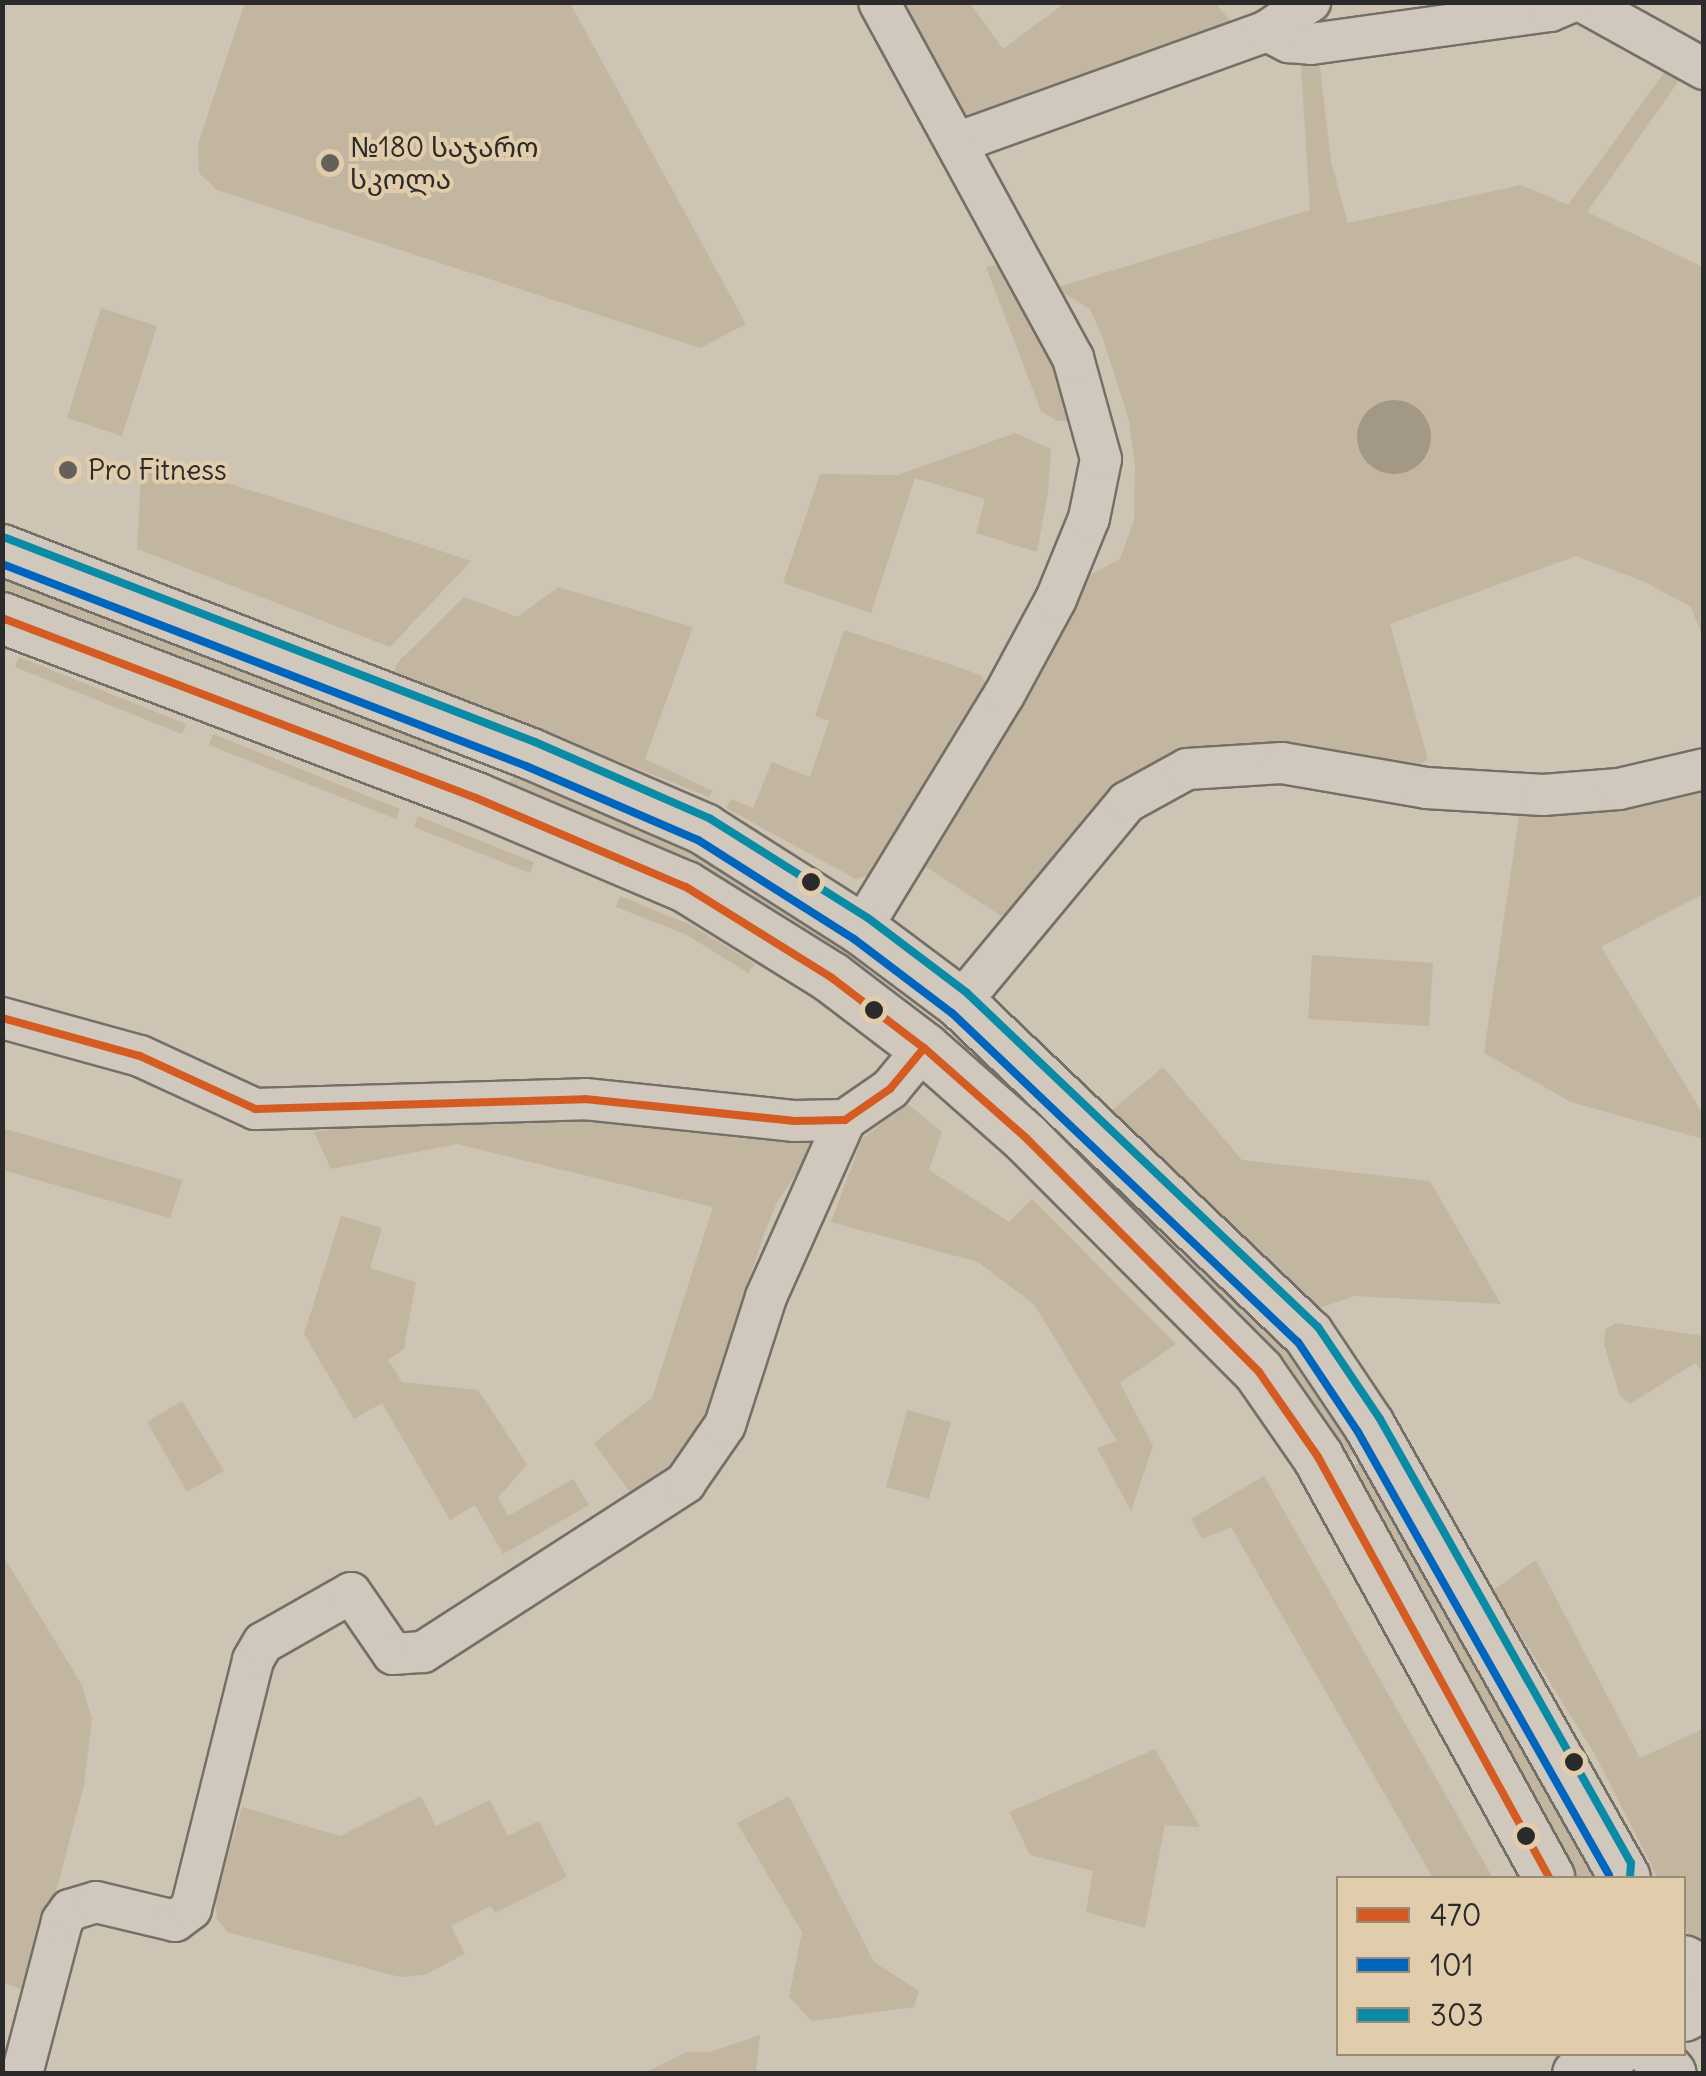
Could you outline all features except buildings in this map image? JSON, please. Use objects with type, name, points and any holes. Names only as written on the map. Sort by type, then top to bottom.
[{"type":"main road","points":[[2,550],[531,754],[704,830],[861,928],[960,1003],[1308,1334],[1369,1425],[1621,1875]]},
{"type":"main road","points":[[2,618],[504,810],[686,888],[832,978],[940,1061],[1259,1372],[1318,1457],[1548,1876]]},
{"type":"main road","points":[[424,779],[449,764],[454,740],[448,722]]},
{"type":"main road","points":[[504,810],[489,791],[490,768],[498,758],[509,754],[531,754]]},
{"type":"main road","points":[[940,1061],[960,1003]]},
{"type":"main road","points":[[940,1061],[958,1056],[977,1038],[1002,1042]]},
{"type":"main road","points":[[1578,2074],[1610,2056]]},
{"type":"main road","points":[[1691,2074],[1704,2066]]},
{"type":"street","points":[[861,928],[1004,695],[1056,599],[1089,518],[1101,459],[1073,358],[959,142],[879,2]]},
{"type":"street","points":[[959,142],[1267,31],[1310,2]]},
{"type":"street","points":[[1267,31],[1289,42],[1312,44],[1550,11],[1571,2]]},
{"type":"street","points":[[1583,2],[1704,69]]},
{"type":"street","points":[[960,1003],[1126,802],[1187,769],[1282,763],[1449,790],[1543,795],[1618,789],[1704,769]]},
{"type":"street","points":[[2,1018],[140,1056],[255,1109],[585,1099],[793,1121],[844,1120]]},
{"type":"street","points":[[22,2074],[62,1921],[70,1910],[96,1902],[174,1921],[191,1909],[253,1660],[263,1643],[350,1593],[392,1654],[422,1652],[685,1483],[725,1426],[766,1297],[844,1120],[890,1088],[940,1061]]},
{"type":"shaded area","points":[[245,2],[570,3],[746,324],[700,348],[217,190],[199,173],[198,144]]},
{"type":"shaded area","points":[[897,3],[970,3],[1003,49],[1065,3],[1216,3],[1233,25],[969,125]]},
{"type":"shaded area","points":[[1672,62],[1687,69],[1587,212],[1703,267],[1703,638],[1691,607],[1645,582],[1576,556],[1390,624],[1428,759],[1416,767],[1195,748],[1169,756],[1098,817],[1012,923],[917,861],[1049,657],[1090,575],[1120,559],[1134,520],[1135,465],[1129,420],[1102,336],[1090,309],[1055,288],[1310,210],[1301,65],[1320,66],[1331,162],[1348,223],[1521,185],[1568,205]]},
{"type":"shaded area","points":[[986,267],[1002,268],[1049,343],[1072,408],[1069,421],[1057,421],[1041,411]]},
{"type":"shaded area","points":[[101,308],[157,326],[122,436],[67,418]]},
{"type":"shaded area","points":[[1394,400],[1420,411],[1431,437],[1420,463],[1394,474],[1368,463],[1357,437],[1368,411]]},
{"type":"shaded area","points":[[1015,433],[1051,449],[1037,552],[976,533],[985,499],[915,478],[871,613],[783,583],[820,474],[898,475]]},
{"type":"shaded area","points":[[142,456],[471,561],[390,647],[137,549]]},
{"type":"shaded area","points":[[2,569],[441,743],[436,764],[3,598]]},
{"type":"shaded area","points":[[558,587],[693,627],[645,759],[713,791],[709,797],[394,672],[397,663],[464,597],[518,617]]},
{"type":"shaded area","points":[[844,630],[982,676],[988,688],[870,875],[856,879],[726,808],[731,799],[753,808],[772,762],[810,777],[829,721],[815,716]]},
{"type":"shaded area","points":[[19,657],[186,724],[182,734],[15,667]]},
{"type":"shaded area","points":[[213,734],[400,809],[396,819],[209,745]]},
{"type":"shaded area","points":[[516,772],[664,832],[872,959],[859,976],[504,789]]},
{"type":"shaded area","points":[[1703,789],[1703,894],[1601,947],[1703,1114],[1703,1139],[1571,1102],[1484,1053],[1519,816]]},
{"type":"shaded area","points":[[418,816],[534,862],[530,873],[414,827]]},
{"type":"shaded area","points":[[620,896],[691,925],[755,964],[748,973],[687,935],[616,907]]},
{"type":"shaded area","points":[[1312,955],[1433,963],[1429,1026],[1308,1019]]},
{"type":"shaded area","points":[[981,1055],[1251,1299],[1363,1448],[1343,1461],[973,1061]]},
{"type":"shaded area","points":[[1163,1067],[1242,1160],[1430,1181],[1501,1304],[1355,1296],[1317,1309],[1110,1112]]},
{"type":"shaded area","points":[[907,1103],[942,1132],[929,1170],[1009,1222],[1032,1199],[1176,1344],[1120,1383],[1153,1446],[1131,1511],[1097,1448],[1117,1441],[1034,1304],[978,1262],[831,1222],[862,1139]]},
{"type":"shaded area","points":[[488,1105],[815,1135],[815,1146],[777,1202],[764,1234],[701,1429],[679,1463],[635,1499],[594,1443],[652,1398],[713,1207],[457,1144],[331,1169],[314,1132]]},
{"type":"shaded area","points":[[2,1128],[183,1180],[170,1218],[3,1170]]},
{"type":"shaded area","points":[[341,1216],[382,1228],[370,1268],[416,1282],[404,1349],[388,1360],[402,1382],[478,1390],[527,1464],[498,1498],[508,1516],[573,1479],[589,1505],[503,1554],[475,1505],[450,1520],[382,1403],[354,1419],[304,1334]]},
{"type":"shaded area","points":[[1616,1323],[1703,1336],[1703,1373],[1695,1363],[1630,1404],[1620,1396],[1604,1344],[1606,1329]]},
{"type":"shaded area","points":[[182,1401],[224,1471],[187,1492],[147,1422]]},
{"type":"shaded area","points":[[907,1410],[951,1422],[929,1499],[886,1487]]},
{"type":"shaded area","points":[[1368,1458],[1599,1873],[1597,1876],[1574,1876],[1348,1469]]},
{"type":"shaded area","points":[[1264,1476],[1492,1876],[1432,1876],[1231,1527],[1202,1539],[1191,1519]]},
{"type":"shaded area","points":[[2,1554],[82,1685],[92,1719],[84,1785],[30,1992],[3,1983]]},
{"type":"shaded area","points":[[1536,1560],[1640,1758],[1703,1729],[1703,1948],[1686,1930],[1686,1876],[1657,1876],[1595,1755],[1493,1590]]},
{"type":"shaded area","points":[[1155,1749],[1200,1827],[1165,1825],[1145,1928],[1086,1912],[1093,1871],[1030,1855],[1009,1812]]},
{"type":"shaded area","points":[[421,1796],[436,1826],[490,1800],[508,1836],[539,1821],[567,1877],[495,1913],[491,1906],[451,1926],[465,1954],[424,1975],[400,1977],[227,1932],[217,1919],[215,1900],[242,1807],[340,1836]]},
{"type":"shaded area","points":[[789,1796],[874,1962],[919,1991],[914,2007],[812,2021],[789,1997],[802,1932],[737,1823]]},
{"type":"shaded area","points":[[760,2035],[756,2073],[644,2073],[686,2052],[710,2052]]},
{"type":"transit line","name":"303","points":[[6,538],[535,742],[709,818],[868,918],[967,993],[1318,1327],[1380,1419],[1631,1863],[1630,1876]]},
{"type":"transit line","name":"101","points":[[2,564],[526,766],[698,840],[854,939],[952,1013],[1298,1342],[1358,1432],[1609,1875]]},
{"type":"transit line","name":"470","points":[[2,618],[476,798],[686,887],[832,978],[924,1048],[1026,1138],[1259,1372],[1318,1457],[1548,1876]]},
{"type":"transit line","name":"470","points":[[2,1018],[140,1056],[255,1109],[585,1099],[793,1121],[845,1120],[890,1089],[924,1048]]},
{"type":"place","name":"№180 საჯარო სკოლა","points":[[330,163]]},
{"type":"place","name":"Pro Fitness","points":[[68,470]]}]
